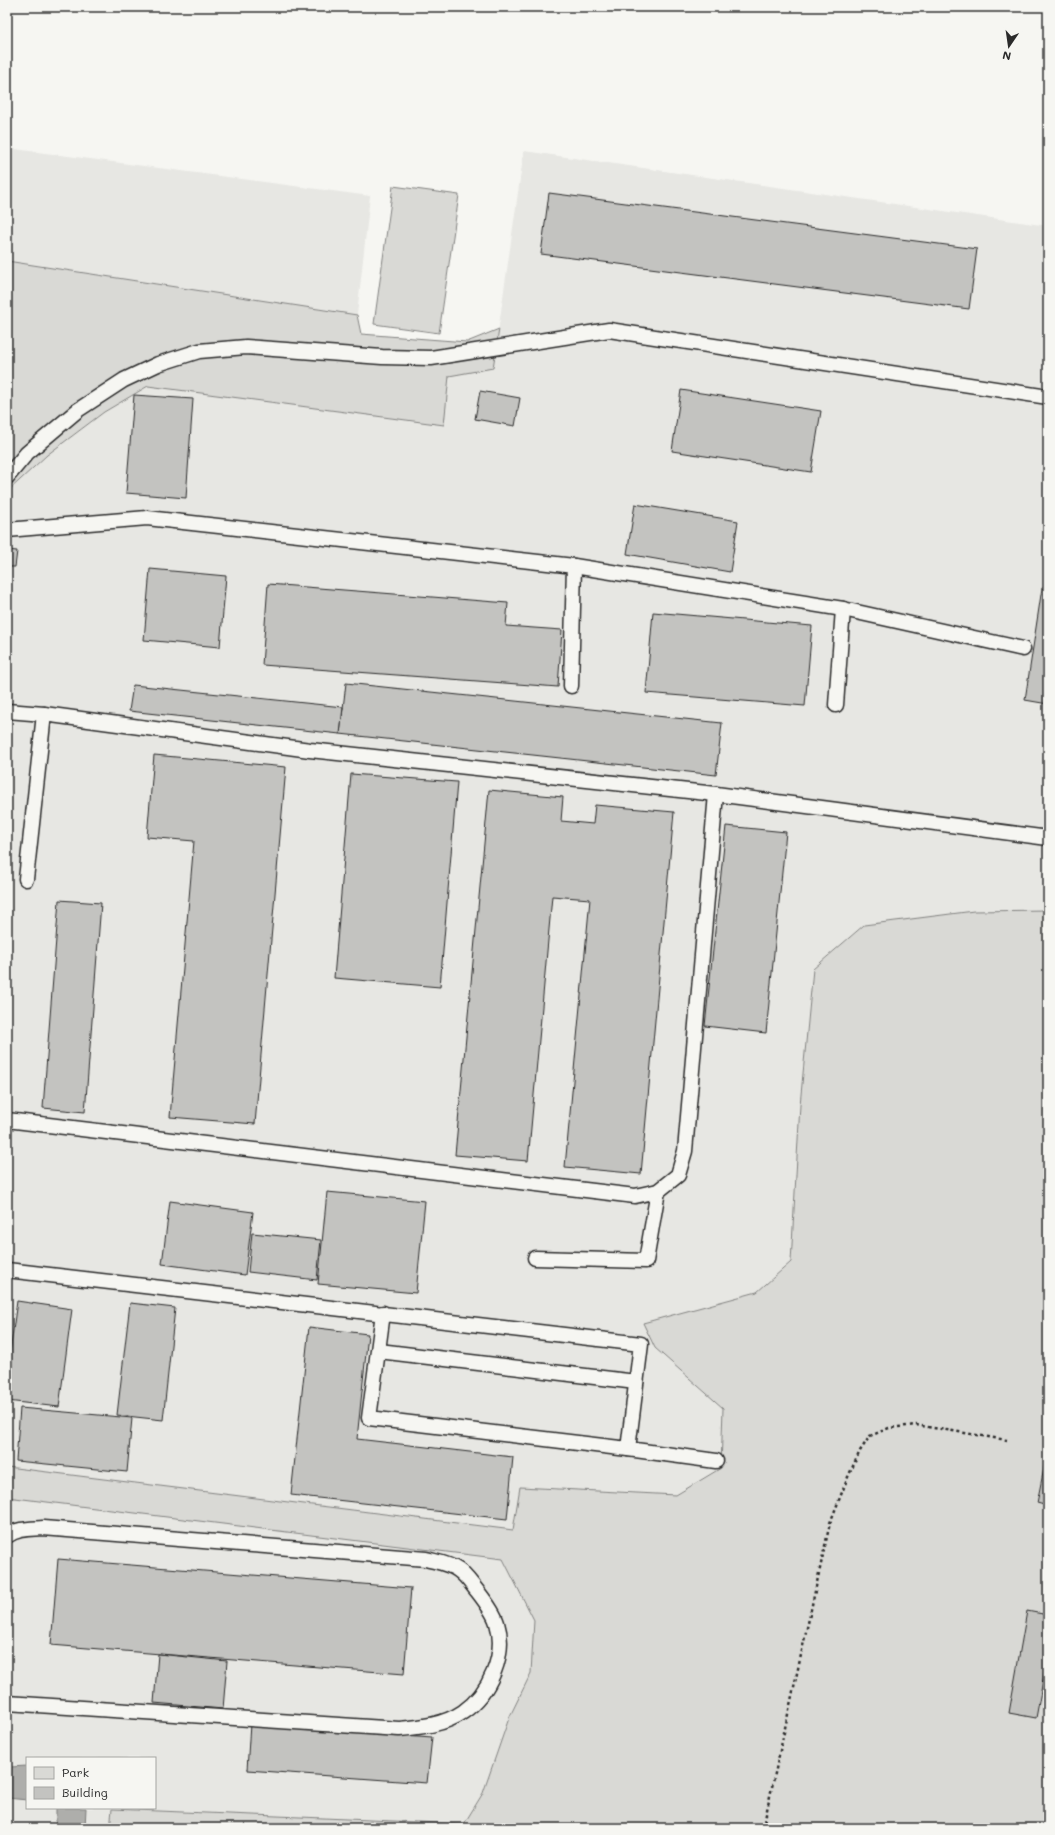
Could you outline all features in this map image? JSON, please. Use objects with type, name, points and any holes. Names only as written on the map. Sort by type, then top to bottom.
[{"type":"lane","points":[[7,477],[27,453],[78,410],[124,380],[158,364],[200,351],[231,348],[246,347],[382,357],[431,358],[609,330],[1048,397]]},
{"type":"lane","points":[[7,530],[147,518],[574,566],[843,609],[1023,649]]},
{"type":"lane","points":[[571,686],[574,566]]},
{"type":"lane","points":[[836,705],[843,609]]},
{"type":"lane","points":[[7,711],[44,714],[310,750],[716,794],[1048,838]]},
{"type":"lane","points":[[26,879],[44,714]]},
{"type":"lane","points":[[7,1120],[635,1196],[658,1191],[678,1175],[684,1151],[716,794]]},
{"type":"lane","points":[[535,1258],[646,1261],[658,1191]]},
{"type":"lane","points":[[7,1270],[641,1344],[628,1449]]},
{"type":"lane","points":[[384,1313],[369,1418],[716,1461]]},
{"type":"lane","points":[[379,1350],[636,1382]]},
{"type":"lane","points":[[7,1536],[12,1532],[23,1529],[43,1528],[426,1559],[446,1563],[459,1570],[483,1599],[497,1623],[500,1639],[499,1653],[495,1669],[482,1693],[473,1703],[463,1712],[449,1720],[417,1728],[399,1729],[7,1702]]},
{"type":"path","points":[[763,1828],[830,1523],[848,1476],[860,1451],[870,1436],[889,1428],[916,1425],[1007,1440]]},
{"type":"shaded area","points":[[7,148],[370,196],[357,315],[7,261]]},
{"type":"shaded area","points":[[524,151],[1048,226],[1048,910],[974,911],[864,925],[813,969],[800,1105],[791,1262],[757,1292],[644,1323],[655,1348],[723,1408],[721,1468],[676,1495],[521,1487],[513,1530],[7,1467],[7,492],[47,455],[104,412],[148,386],[443,425],[449,376],[493,367]]},
{"type":"shaded area","points":[[7,1497],[503,1559],[534,1620],[531,1673],[509,1718],[483,1793],[464,1824],[112,1809],[110,1828],[7,1828]]},
{"type":"shaded area","points":[[26,1766],[26,1800],[7,1798],[7,1775],[10,1767]]},
{"type":"shaded area","points":[[56,1809],[86,1809],[85,1828],[56,1828]]},
{"type":"green space","points":[[393,186],[459,195],[439,333],[374,324]]},
{"type":"green space","points":[[7,261],[357,315],[361,334],[467,342],[499,329],[493,368],[449,376],[444,425],[148,386],[104,412],[47,455],[7,492]]},
{"type":"green space","points":[[1048,910],[1048,1828],[110,1828],[112,1809],[464,1824],[483,1793],[509,1718],[531,1673],[534,1620],[503,1559],[7,1497],[7,1467],[513,1530],[520,1487],[676,1495],[721,1468],[723,1408],[655,1348],[643,1323],[757,1292],[791,1262],[800,1105],[813,969],[864,925],[974,911]]},
{"type":"building","points":[[549,193],[977,249],[969,309],[541,254]]},
{"type":"building","points":[[681,390],[821,411],[811,472],[672,451]]},
{"type":"building","points":[[480,391],[520,398],[515,426],[475,419]]},
{"type":"building","points":[[134,395],[193,399],[186,498],[126,493]]},
{"type":"building","points":[[635,504],[738,521],[730,572],[627,554]]},
{"type":"building","points":[[7,550],[17,551],[15,567],[7,567]]},
{"type":"building","points":[[150,569],[226,576],[220,647],[144,640]]},
{"type":"building","points":[[268,584],[508,603],[506,626],[562,630],[558,687],[262,665]]},
{"type":"building","points":[[1042,588],[1048,589],[1048,704],[1025,700]]},
{"type":"building","points":[[653,612],[812,626],[805,706],[646,693]]},
{"type":"building","points":[[346,683],[722,723],[716,775],[340,734]]},
{"type":"building","points":[[133,685],[343,707],[340,734],[129,711]]},
{"type":"building","points":[[154,755],[286,767],[255,1124],[170,1117],[194,841],[147,837]]},
{"type":"building","points":[[351,774],[457,782],[440,987],[334,978]]},
{"type":"building","points":[[489,790],[563,797],[561,821],[593,824],[595,805],[674,812],[641,1174],[565,1167],[590,899],[552,896],[528,1161],[455,1155]]},
{"type":"building","points":[[726,826],[786,832],[766,1033],[705,1026]]},
{"type":"building","points":[[59,900],[101,903],[85,1112],[43,1108]]},
{"type":"building","points":[[327,1192],[425,1201],[416,1293],[318,1284]]},
{"type":"building","points":[[170,1201],[253,1212],[245,1275],[162,1264]]},
{"type":"building","points":[[252,1233],[321,1240],[317,1280],[248,1272]]},
{"type":"building","points":[[17,1301],[72,1309],[59,1407],[7,1401],[7,1375]]},
{"type":"building","points":[[130,1303],[175,1308],[163,1420],[117,1415]]},
{"type":"building","points":[[309,1327],[368,1334],[357,1439],[513,1457],[507,1519],[291,1495]]},
{"type":"building","points":[[20,1408],[132,1418],[127,1472],[16,1461]]},
{"type":"building","points":[[1046,1458],[1048,1458],[1048,1506],[1037,1503]]},
{"type":"building","points":[[58,1559],[411,1588],[404,1674],[51,1645]]},
{"type":"building","points":[[1027,1611],[1048,1615],[1048,1653],[1036,1718],[1009,1713]]},
{"type":"building","points":[[158,1654],[227,1661],[223,1709],[154,1703]]},
{"type":"building","points":[[250,1724],[432,1737],[427,1783],[247,1770]]}]
